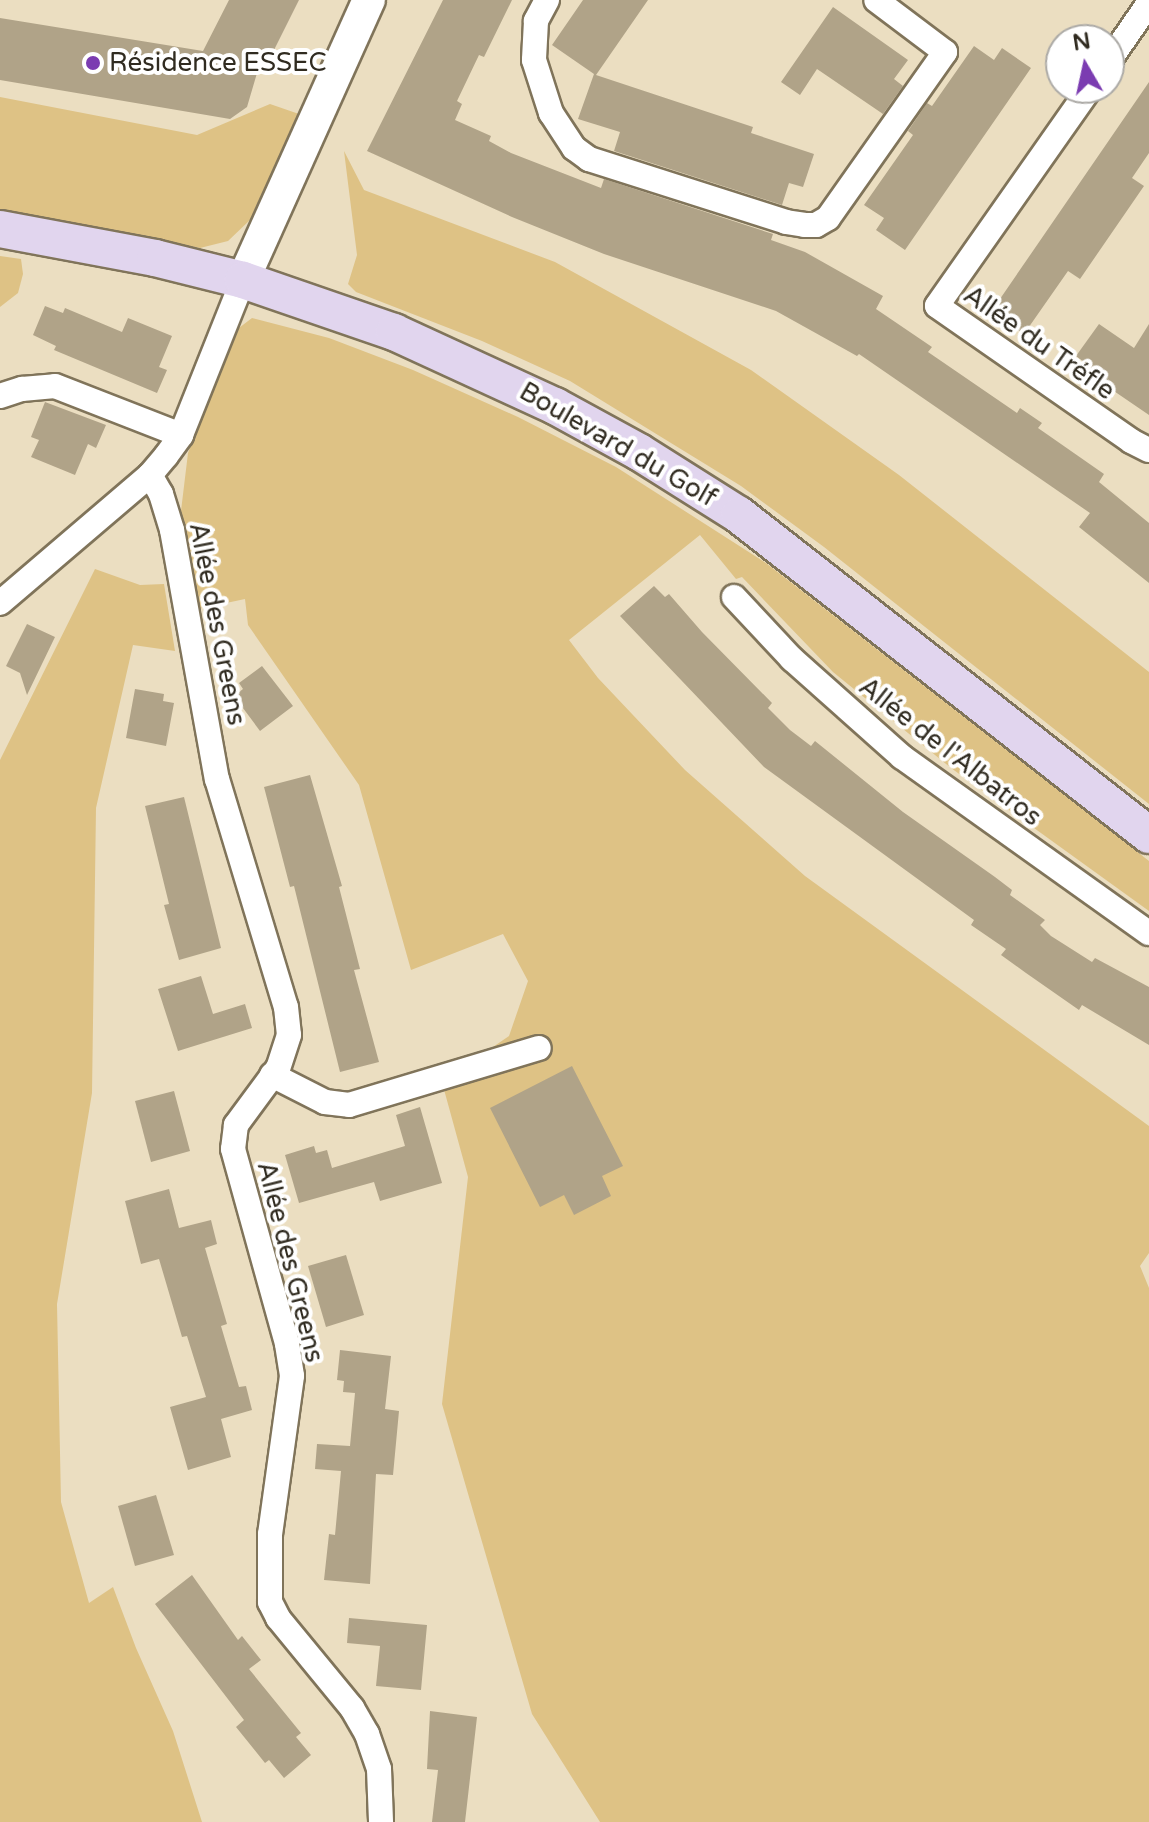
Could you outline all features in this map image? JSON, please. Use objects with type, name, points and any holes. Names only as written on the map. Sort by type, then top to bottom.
[{"type":"main road","name":"Boulevard du Golf","points":[[0,229],[155,258],[243,280],[364,321],[454,357],[555,406],[690,483],[778,544],[1149,835]]},
{"type":"street","points":[[0,603],[150,475],[181,435],[243,280],[369,0]]},
{"type":"street","points":[[547,0],[536,21],[534,60],[551,113],[574,148],[589,159],[786,222],[805,225],[816,225],[828,218],[945,52],[876,0]]},
{"type":"street","points":[[1125,38],[1148,6]]},
{"type":"street","name":"Allée du Tréfle","points":[[1079,104],[937,306],[1131,441],[1149,450]]},
{"type":"street","points":[[0,396],[22,389],[55,386],[181,435]]},
{"type":"street","name":"Allée des Greens","points":[[150,475],[161,494],[172,530],[217,779],[286,1007],[289,1035],[272,1075],[236,1125],[233,1149],[287,1344],[292,1376],[270,1534],[270,1602],[278,1618],[352,1708],[367,1734],[379,1769],[381,1822]]},
{"type":"street","name":"Allée de l'Albatros","points":[[734,597],[792,659],[902,757],[1149,933]]},
{"type":"street","points":[[272,1075],[325,1102],[349,1105],[539,1048]]},
{"type":"shaded area","points":[[0,97],[197,135],[270,104],[299,114],[251,219],[228,241],[200,248],[0,213]]},
{"type":"shaded area","points":[[344,151],[364,190],[555,262],[751,370],[899,475],[1149,672],[1149,804],[824,547],[741,486],[570,381],[482,341],[356,292],[348,284],[357,255]]},
{"type":"shaded area","points":[[0,256],[21,259],[23,274],[18,293],[0,307]]},
{"type":"shaded area","points":[[252,318],[329,338],[413,370],[518,417],[616,467],[766,563],[1149,861],[1149,911],[951,768],[833,672],[742,577],[736,579],[700,535],[569,640],[598,678],[685,770],[805,876],[1149,1126],[1149,1253],[1140,1266],[1149,1288],[1149,1822],[600,1822],[532,1714],[442,1404],[468,1177],[437,1064],[490,1049],[509,1036],[528,981],[503,934],[411,970],[359,785],[248,625],[245,599],[198,609],[181,511],[188,453],[235,331]]},
{"type":"shaded area","points":[[95,569],[140,585],[164,584],[175,651],[133,645],[96,808],[92,1093],[57,1304],[61,1502],[89,1603],[113,1587],[173,1731],[202,1822],[0,1822],[0,760]]},
{"type":"building","name":"Résidence ESSEC","points":[[229,0],[299,0],[266,66],[260,63],[247,107],[230,119],[0,80],[0,18],[203,51]]},
{"type":"building","points":[[443,0],[512,0],[484,57],[479,55],[457,101],[462,104],[455,120],[491,136],[489,141],[511,153],[601,188],[604,179],[773,234],[771,240],[805,252],[883,296],[876,309],[932,347],[928,352],[1017,413],[1020,408],[1042,423],[1038,428],[1104,474],[1099,482],[1149,523],[1149,583],[1079,527],[1090,513],[859,354],[857,356],[776,311],[604,254],[512,217],[367,151]]},
{"type":"building","points":[[583,0],[648,0],[596,75],[753,127],[751,133],[814,154],[803,187],[789,183],[782,205],[614,151],[620,132],[578,119],[594,74],[552,45]]},
{"type":"building","points":[[833,7],[908,60],[894,79],[903,86],[883,114],[817,69],[800,95],[781,82]]},
{"type":"building","points":[[974,46],[994,60],[1002,48],[1031,68],[905,250],[876,230],[884,218],[864,205],[913,135],[908,131],[927,103],[932,106]]},
{"type":"building","points":[[1149,82],[1149,153],[1132,178],[1144,186],[1080,279],[1068,271],[1024,334],[991,312]]},
{"type":"building","points":[[45,306],[63,313],[65,308],[122,332],[128,318],[172,336],[159,367],[167,370],[157,393],[54,350],[56,346],[33,335]]},
{"type":"building","points":[[1099,324],[1134,348],[1149,324],[1149,415],[1086,372],[1089,366],[1076,356]]},
{"type":"building","points":[[45,402],[106,425],[96,448],[88,444],[75,475],[31,457],[39,440],[31,437]]},
{"type":"building","points":[[654,586],[665,597],[669,594],[772,703],[768,708],[790,730],[811,746],[815,741],[903,812],[1012,890],[1010,895],[1045,920],[1040,925],[1051,936],[1092,962],[1095,958],[1149,987],[1149,1045],[1082,1005],[1079,1010],[1001,955],[1006,949],[971,925],[974,920],[764,767],[620,616]]},
{"type":"building","points":[[27,624],[55,637],[27,695],[20,673],[6,666]]},
{"type":"building","points":[[262,666],[293,706],[260,731],[234,696],[243,689],[239,683]]},
{"type":"building","points":[[135,689],[164,694],[163,701],[174,703],[166,746],[126,738]]},
{"type":"building","points":[[310,775],[342,886],[339,887],[360,969],[354,970],[379,1062],[340,1072],[294,886],[290,887],[264,787]]},
{"type":"building","points":[[184,797],[221,948],[179,960],[164,905],[169,904],[145,806]]},
{"type":"building","points":[[201,976],[213,1014],[245,1004],[252,1028],[178,1051],[158,989]]},
{"type":"building","points":[[572,1066],[623,1166],[602,1176],[611,1196],[574,1215],[564,1195],[540,1207],[490,1108]]},
{"type":"building","points":[[174,1091],[190,1151],[151,1162],[135,1101]]},
{"type":"building","points":[[420,1107],[442,1183],[380,1201],[374,1182],[299,1203],[285,1155],[314,1146],[316,1153],[327,1150],[332,1168],[405,1146],[396,1115]]},
{"type":"building","points":[[169,1189],[179,1228],[211,1220],[217,1244],[205,1248],[227,1324],[221,1326],[239,1387],[246,1386],[252,1410],[221,1419],[231,1457],[188,1470],[170,1407],[206,1397],[187,1336],[182,1337],[159,1259],[141,1264],[125,1201]]},
{"type":"building","points":[[346,1255],[364,1315],[326,1327],[308,1266]]},
{"type":"building","points":[[340,1350],[391,1356],[385,1409],[399,1411],[393,1475],[376,1474],[370,1584],[324,1580],[329,1534],[335,1535],[341,1471],[315,1469],[317,1444],[350,1446],[355,1393],[343,1392],[344,1381],[337,1380]]},
{"type":"building","points":[[156,1495],[174,1555],[135,1566],[118,1506]]},
{"type":"building","points":[[192,1575],[238,1640],[242,1636],[261,1660],[249,1669],[301,1733],[296,1737],[311,1755],[284,1778],[269,1760],[265,1763],[236,1727],[244,1720],[155,1604]]},
{"type":"building","points":[[349,1618],[427,1625],[421,1690],[376,1686],[380,1646],[347,1643]]},
{"type":"building","points":[[430,1711],[477,1717],[465,1822],[432,1822],[438,1770],[427,1769]]},
{"type":"place","name":"Résidence ESSEC","points":[[93,63]]}]
